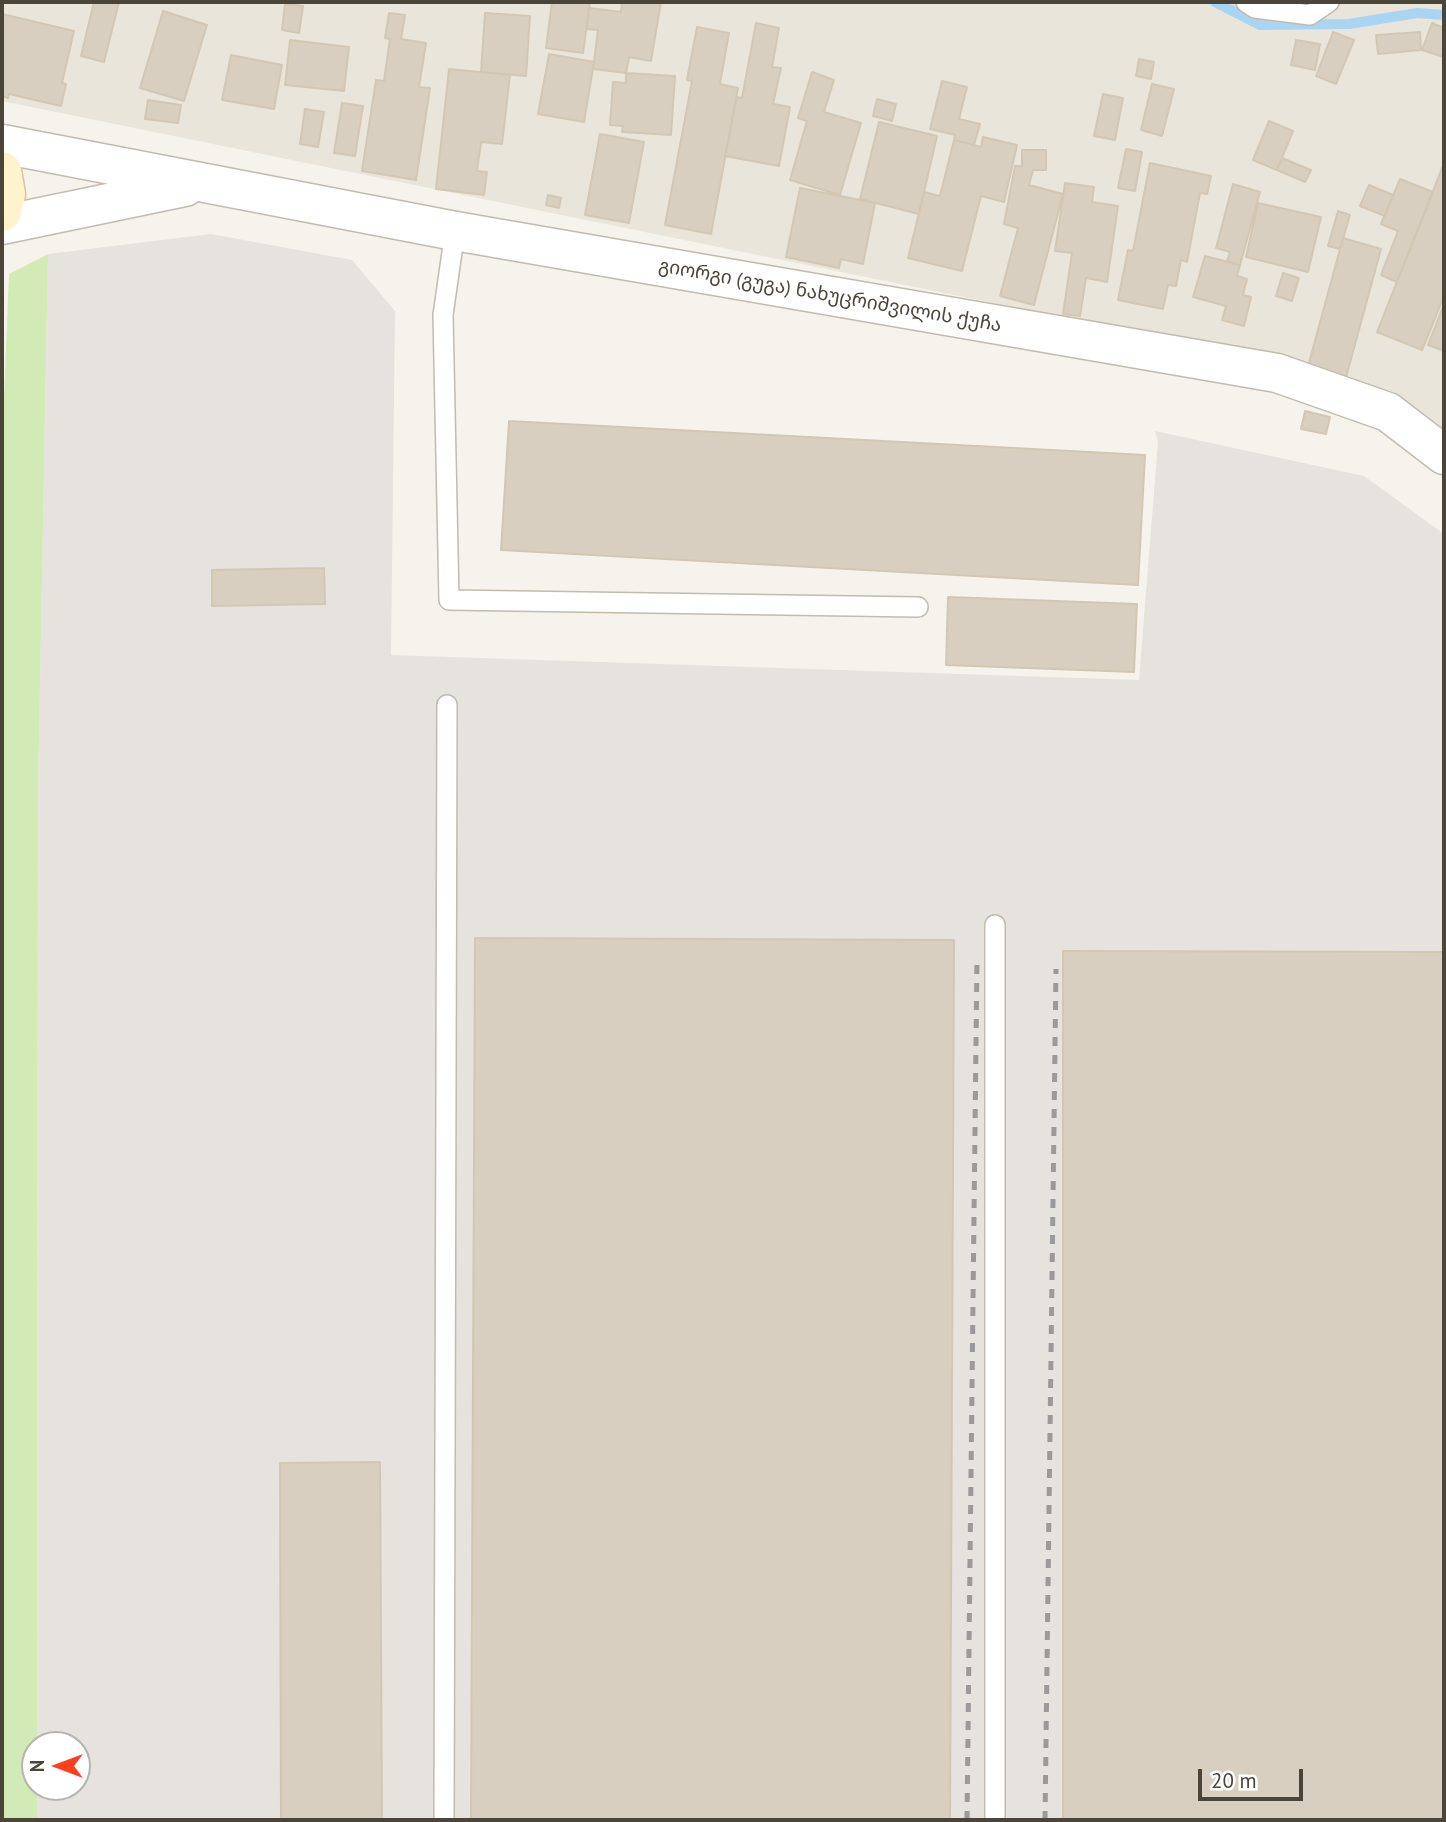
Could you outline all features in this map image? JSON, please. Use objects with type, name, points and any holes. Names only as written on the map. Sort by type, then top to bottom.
[{"type":"street","name":"გიორგი (გუგა) ნახუცრიშვილის ქუჩა","points":[[2,144],[197,184],[456,231],[1277,373],[1388,412],[1444,455]]},
{"type":"street","points":[[2,171],[6,194],[2,212]]},
{"type":"street","name":"გიორგი (გუგა) ნახუცრიშვილის ქუჩა","points":[[2,225],[197,184]]},
{"type":"lane","points":[[1246,2],[1255,8],[1310,15],[1329,2]]},
{"type":"lane","points":[[456,231],[443,315],[449,600],[918,607]]},
{"type":"lane","points":[[444,1820],[447,705]]},
{"type":"lane","points":[[995,925],[995,1820]]},
{"type":"shaded area","points":[[2,2],[1444,2],[1444,437],[1278,361],[2,101]]},
{"type":"shaded area","points":[[211,234],[352,260],[395,311],[391,655],[1139,680],[1158,442],[1155,431],[1364,476],[1444,534],[1444,1820],[37,1820],[37,1801],[91,1801],[91,1731],[37,1731],[38,795],[48,254]]},
{"type":"green space","points":[[48,254],[38,795],[37,1731],[21,1731],[21,1801],[37,1801],[37,1820],[2,1820],[4,398],[9,274]]},
{"type":"building","points":[[94,2],[119,2],[104,62],[81,56]]},
{"type":"building","points":[[552,2],[590,2],[583,53],[546,48]]},
{"type":"building","points":[[622,2],[661,2],[651,61],[629,57],[626,73],[593,69],[598,30],[587,29],[589,8],[621,12]]},
{"type":"building","points":[[285,4],[303,6],[299,33],[282,30]]},
{"type":"building","points":[[163,11],[207,25],[184,101],[140,88]]},
{"type":"building","points":[[389,13],[405,15],[401,39],[426,43],[419,87],[430,88],[416,180],[362,171],[376,80],[384,81],[390,39],[385,38]]},
{"type":"building","points":[[485,13],[530,16],[526,76],[481,72]]},
{"type":"building","points":[[2,14],[74,31],[62,83],[66,84],[61,106],[9,94],[8,98],[2,96]]},
{"type":"building","points":[[756,23],[779,28],[772,67],[781,68],[773,104],[790,107],[779,166],[725,156],[737,97],[742,98]]},
{"type":"building","points":[[1432,23],[1444,28],[1444,57],[1422,50]]},
{"type":"building","points":[[697,27],[729,33],[720,84],[738,88],[711,234],[665,225],[692,81],[687,80]]},
{"type":"building","points":[[1333,32],[1354,40],[1336,84],[1316,76]]},
{"type":"building","points":[[1420,32],[1421,50],[1378,54],[1376,35]]},
{"type":"building","points":[[290,40],[349,47],[344,91],[285,85]]},
{"type":"building","points":[[1296,40],[1320,44],[1315,70],[1291,65]]},
{"type":"building","points":[[549,54],[594,62],[584,122],[538,114]]},
{"type":"building","points":[[231,55],[282,65],[274,109],[222,100]]},
{"type":"building","points":[[1139,59],[1154,62],[1151,79],[1136,76]]},
{"type":"building","points":[[449,69],[510,75],[502,144],[481,142],[477,171],[487,172],[484,195],[436,189]]},
{"type":"building","points":[[812,72],[834,80],[824,112],[861,123],[840,195],[790,180],[807,121],[798,118]]},
{"type":"building","points":[[626,73],[675,76],[671,135],[622,132],[623,126],[610,125],[613,82],[626,83]]},
{"type":"building","points":[[942,81],[967,87],[959,119],[980,124],[974,145],[954,140],[955,135],[930,129]]},
{"type":"building","points":[[1152,84],[1174,89],[1162,136],[1141,130]]},
{"type":"building","points":[[1103,94],[1123,98],[1115,140],[1094,136]]},
{"type":"building","points":[[877,99],[896,104],[892,121],[873,116]]},
{"type":"building","points":[[148,100],[181,105],[178,123],[145,119]]},
{"type":"building","points":[[342,103],[363,106],[355,156],[334,153]]},
{"type":"building","points":[[305,109],[324,112],[318,147],[300,144]]},
{"type":"building","points":[[1269,121],[1293,131],[1277,170],[1253,160]]},
{"type":"building","points":[[879,122],[937,136],[919,214],[860,199]]},
{"type":"building","points":[[600,134],[644,142],[629,223],[585,215]]},
{"type":"building","points":[[983,137],[1017,145],[1004,202],[981,196],[962,271],[908,258],[924,192],[940,196],[954,140],[981,147]]},
{"type":"building","points":[[1126,149],[1142,152],[1135,191],[1118,188]]},
{"type":"building","points":[[1022,150],[1046,150],[1046,170],[1033,170],[1029,185],[1063,194],[1034,305],[1000,296],[1018,228],[1004,224],[1015,166],[1022,166]]},
{"type":"building","points":[[1282,158],[1311,170],[1305,182],[1277,170]]},
{"type":"building","points":[[1150,163],[1211,176],[1207,194],[1200,193],[1187,262],[1181,260],[1176,286],[1168,285],[1163,309],[1118,300],[1128,250],[1133,251]]},
{"type":"building","points":[[1444,163],[1444,296],[1422,350],[1377,332]]},
{"type":"building","points":[[1400,179],[1433,192],[1397,282],[1381,275],[1398,231],[1381,224]]},
{"type":"building","points":[[1065,183],[1094,187],[1092,202],[1118,206],[1107,282],[1086,278],[1080,316],[1063,314],[1072,253],[1055,251]]},
{"type":"building","points":[[1233,184],[1260,192],[1240,265],[1227,261],[1230,252],[1216,248]]},
{"type":"building","points":[[1369,185],[1393,195],[1385,216],[1360,206]]},
{"type":"building","points":[[800,188],[875,203],[863,264],[841,259],[839,268],[786,257]]},
{"type":"building","points":[[548,195],[561,198],[559,208],[546,205]]},
{"type":"building","points":[[1258,203],[1321,217],[1308,272],[1246,257]]},
{"type":"building","points":[[1338,211],[1350,215],[1340,249],[1328,246]]},
{"type":"building","points":[[1343,238],[1381,249],[1345,381],[1307,370]]},
{"type":"building","points":[[1205,256],[1240,265],[1237,276],[1247,279],[1243,295],[1251,297],[1244,326],[1222,320],[1226,306],[1193,297]]},
{"type":"building","points":[[1283,273],[1299,278],[1292,301],[1276,296]]},
{"type":"building","points":[[1444,304],[1444,351],[1428,345]]},
{"type":"building","points":[[1305,411],[1330,417],[1326,434],[1301,429]]},
{"type":"building","points":[[509,421],[1145,455],[1138,585],[501,550]]},
{"type":"building","points":[[324,568],[325,604],[212,606],[212,570]]},
{"type":"building","points":[[948,597],[1137,604],[1134,672],[946,665]]},
{"type":"building","points":[[475,938],[954,940],[950,1820],[471,1820]]},
{"type":"building","points":[[1063,951],[1444,952],[1444,1820],[1063,1820]]},
{"type":"building","points":[[380,1462],[382,1820],[281,1820],[280,1463]]},
{"type":"waterway","points":[[1215,2],[1260,25],[1349,24],[1417,13],[1444,15]]},
{"type":"railway","points":[[967,1820],[977,957]]},
{"type":"railway","points":[[1045,1820],[1056,969]]}]
